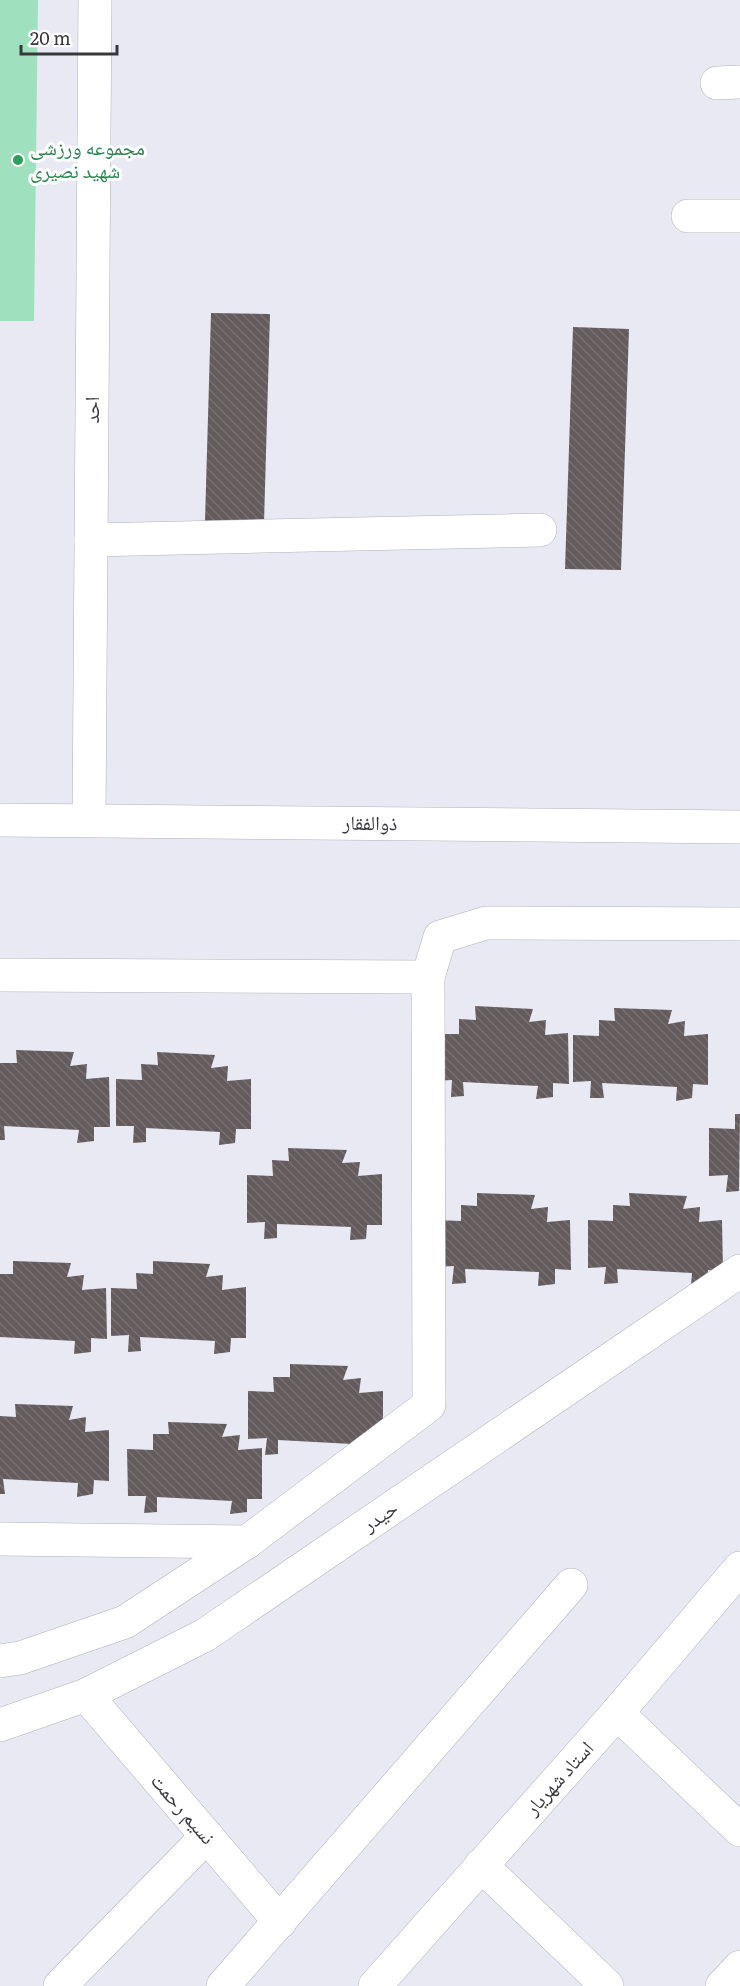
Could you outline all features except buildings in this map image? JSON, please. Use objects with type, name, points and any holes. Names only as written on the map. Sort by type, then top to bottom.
[{"type":"street","name":"احد","points":[[88,820],[95,0]]},
{"type":"street","points":[[688,216],[740,216]]},
{"type":"street","points":[[91,540],[540,530]]},
{"type":"street","name":"ذوالفقار","points":[[0,820],[740,827]]},
{"type":"street","points":[[0,1661],[20,1658],[125,1622],[247,1542],[429,1406],[429,977],[440,937],[486,923],[740,924]]},
{"type":"street","points":[[0,975],[429,977]]},
{"type":"street","name":"حیدر","points":[[0,1725],[86,1695],[205,1635],[740,1271]]},
{"type":"street","points":[[0,1539],[247,1542]]},
{"type":"street","name":"استاد شهریار","points":[[375,1986],[616,1713],[740,1568]]},
{"type":"street","points":[[223,1986],[571,1585]]},
{"type":"street","name":"نسیم رحمت","points":[[86,1695],[280,1922]]},
{"type":"street","points":[[616,1713],[740,1830]]},
{"type":"street","points":[[60,1986],[207,1836]]},
{"type":"street","points":[[481,1865],[607,1986]]},
{"type":"street","points":[[722,1986],[740,1968]]},
{"type":"green space","name":"مجموعه ورزشی شهید نصیری","points":[[0,0],[38,0],[34,321],[0,321]]},
{"type":"place","name":"مجموعه ورزشی شهید نصیری","points":[[18,160]]}]
